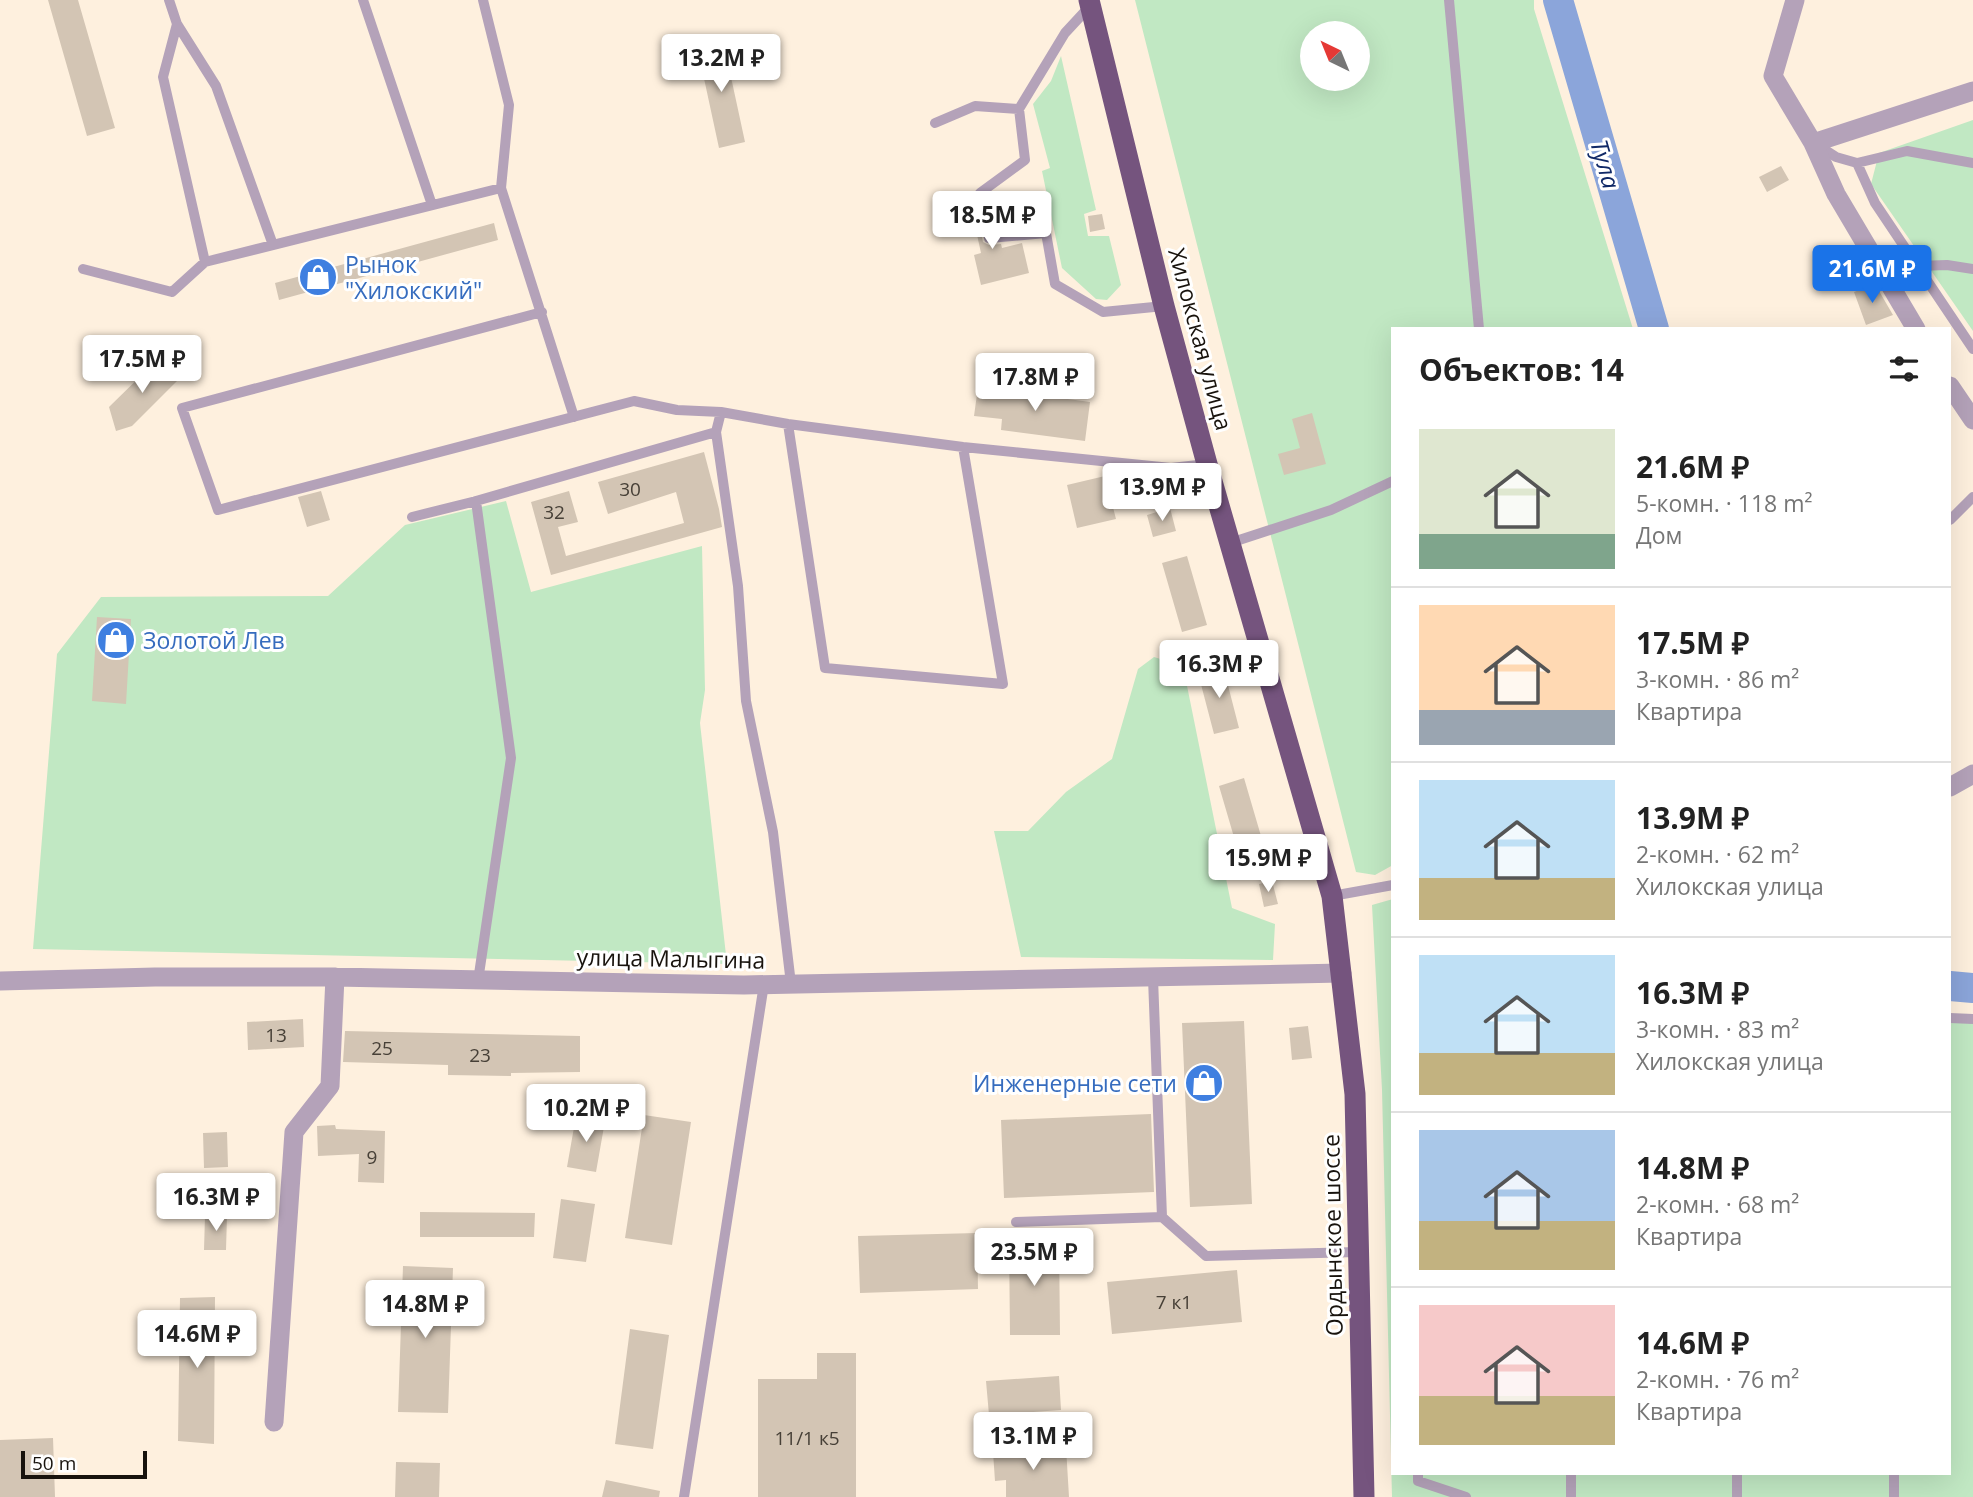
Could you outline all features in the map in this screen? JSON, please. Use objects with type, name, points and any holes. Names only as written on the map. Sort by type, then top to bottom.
[{"type":"highway","name":"Хилокская улица","points":[[1090,3],[1164,306],[1229,544],[1332,896],[1342,973]]},
{"type":"highway","name":"Ордынское шоссе","points":[[1342,973],[1355,1094],[1364,1497]]},
{"type":"street","points":[[1795,0],[1773,76],[1813,143],[1836,194],[1915,327]]},
{"type":"street","points":[[1813,143],[1973,91]]},
{"type":"street","points":[[1951,387],[1973,420]]},
{"type":"street","points":[[1951,786],[1973,774]]},
{"type":"street","name":"улица Малыгина","points":[[0,981],[155,977],[791,984],[1342,973]]},
{"type":"street","points":[[274,1422],[294,1132],[330,1086],[335,978]]},
{"type":"lane","points":[[169,0],[177,24],[216,86],[273,245]]},
{"type":"lane","points":[[363,0],[432,205]]},
{"type":"lane","points":[[483,0],[509,104],[501,188],[574,417]]},
{"type":"lane","points":[[1449,0],[1479,327]]},
{"type":"lane","points":[[1090,3],[1065,33],[1019,109],[1025,160],[980,193],[989,238],[1046,233],[1055,284],[1103,312],[1164,306]]},
{"type":"lane","points":[[177,24],[163,77],[205,262]]},
{"type":"lane","points":[[935,122],[975,106],[1019,109]]},
{"type":"lane","points":[[1813,143],[1836,157],[1857,163],[1907,151],[1973,163]]},
{"type":"lane","points":[[1857,163],[1875,203],[1973,349]]},
{"type":"lane","points":[[83,270],[172,292],[205,262],[501,188]]},
{"type":"lane","points":[[1918,266],[1947,265],[1973,269]]},
{"type":"lane","points":[[542,312],[182,408],[218,510],[634,401],[677,410],[722,412],[788,424],[963,447],[1171,468],[1207,464]]},
{"type":"lane","points":[[722,412],[716,432],[738,586],[746,701],[773,832],[791,984]]},
{"type":"lane","points":[[788,424],[825,668],[1003,684],[963,447]]},
{"type":"lane","points":[[412,517],[716,432]]},
{"type":"lane","points":[[1229,544],[1331,510],[1391,482]]},
{"type":"lane","points":[[1951,519],[1973,497]]},
{"type":"lane","points":[[476,501],[511,758],[478,981]]},
{"type":"lane","points":[[1332,896],[1391,885]]},
{"type":"lane","points":[[1153,978],[1163,1217]]},
{"type":"lane","points":[[684,1497],[764,984]]},
{"type":"lane","points":[[1951,1018],[1973,1019]]},
{"type":"lane","points":[[1016,1222],[1163,1217],[1206,1256],[1358,1252]]},
{"type":"lane","points":[[1418,1475],[1418,1480],[1466,1497]]},
{"type":"lane","points":[[1571,1475],[1572,1497]]},
{"type":"lane","points":[[1737,1475],[1737,1497]]},
{"type":"lane","points":[[1894,1475],[1894,1497]]},
{"type":"green space","points":[[1135,0],[1534,0],[1534,9],[1632,327],[1391,327],[1391,866],[1375,875],[1356,872]]},
{"type":"green space","points":[[1061,56],[1096,210],[1084,214],[1088,236],[1109,236],[1121,285],[1107,300],[1096,299],[1062,268],[1042,171],[1050,168],[1033,104],[1051,81]]},
{"type":"green space","points":[[1973,120],[1973,331],[1871,184],[1879,153]]},
{"type":"green space","points":[[506,501],[531,592],[702,546],[705,690],[700,723],[727,964],[33,949],[57,654],[101,597],[328,596],[405,525]]},
{"type":"green space","points":[[1154,657],[1183,666],[1232,908],[1275,924],[1273,960],[1021,957],[994,831],[1028,831],[1066,792],[1112,759],[1138,669]]},
{"type":"green space","points":[[1391,900],[1391,1456],[1382,1090],[1372,905]]},
{"type":"green space","points":[[1951,1022],[1973,1023],[1973,1497],[1392,1497],[1391,1475],[1951,1475]]},
{"type":"building","points":[[48,0],[78,0],[115,128],[87,136]]},
{"type":"building","points":[[723,40],[745,142],[719,148],[697,46]]},
{"type":"building","points":[[1781,166],[1789,180],[1767,192],[1759,177]]},
{"type":"building","points":[[1006,193],[1011,212],[995,216],[998,230],[995,230],[988,197]]},
{"type":"building","points":[[974,201],[983,242],[989,245],[1001,244],[1002,248],[1022,243],[1029,273],[981,285],[974,255],[981,253],[974,221],[956,225],[951,206]]},
{"type":"building","points":[[1102,214],[1105,229],[1090,232],[1088,216]]},
{"type":"building","points":[[494,223],[498,240],[279,300],[275,283]]},
{"type":"building","points":[[1837,258],[1845,283],[1827,289],[1819,264]]},
{"type":"building","points":[[1875,284],[1893,315],[1866,325],[1854,292]]},
{"type":"building","points":[[159,358],[179,379],[132,426],[116,431],[109,407]]},
{"type":"building","points":[[978,387],[1090,402],[1085,441],[1001,430],[1002,419],[974,416]]},
{"type":"building","points":[[1312,413],[1326,464],[1284,475],[1278,454],[1300,448],[1292,419]]},
{"type":"building","points":[[704,452],[722,527],[551,575],[531,502],[569,491],[578,522],[558,527],[566,556],[684,523],[676,492],[608,514],[598,482]]},
{"type":"building","points":[[1105,476],[1116,519],[1077,528],[1067,485]]},
{"type":"building","points":[[321,491],[330,520],[307,527],[298,497]]},
{"type":"building","points":[[1170,508],[1176,531],[1153,537],[1147,515]]},
{"type":"building","points":[[1187,556],[1207,625],[1182,632],[1162,563]]},
{"type":"building","points":[[97,617],[131,619],[126,704],[92,701]]},
{"type":"building","points":[[1223,666],[1239,728],[1214,734],[1198,673]]},
{"type":"building","points":[[1244,778],[1261,836],[1236,844],[1219,786]]},
{"type":"building","points":[[1272,881],[1278,904],[1264,907],[1259,884]]},
{"type":"building","points":[[303,1019],[304,1047],[248,1050],[247,1022]]},
{"type":"building","points":[[1244,1021],[1252,1204],[1190,1207],[1182,1023]]},
{"type":"building","points":[[1308,1026],[1312,1058],[1292,1060],[1289,1028]]},
{"type":"building","points":[[345,1031],[580,1036],[580,1072],[511,1073],[511,1076],[448,1075],[448,1065],[343,1062]]},
{"type":"building","points":[[1151,1114],[1154,1192],[1004,1198],[1001,1120]]},
{"type":"building","points":[[644,1115],[691,1122],[672,1245],[625,1238]]},
{"type":"building","points":[[576,1116],[605,1121],[596,1172],[567,1167]]},
{"type":"building","points":[[335,1125],[336,1129],[385,1131],[384,1183],[358,1182],[359,1154],[318,1156],[317,1126]]},
{"type":"building","points":[[227,1132],[228,1167],[204,1168],[203,1133]]},
{"type":"building","points":[[561,1199],[595,1204],[586,1262],[553,1258]]},
{"type":"building","points":[[420,1212],[535,1213],[534,1237],[420,1237]]},
{"type":"building","points":[[205,1216],[227,1216],[226,1250],[204,1250]]},
{"type":"building","points":[[977,1233],[978,1289],[860,1293],[858,1236]]},
{"type":"building","points":[[1009,1240],[1059,1240],[1060,1335],[1010,1335]]},
{"type":"building","points":[[403,1266],[453,1268],[448,1413],[398,1412]]},
{"type":"building","points":[[1237,1270],[1242,1322],[1112,1334],[1107,1282]]},
{"type":"building","points":[[215,1297],[214,1444],[178,1441],[180,1298]]},
{"type":"building","points":[[630,1329],[669,1335],[653,1449],[615,1444]]},
{"type":"building","points":[[817,1353],[856,1353],[856,1497],[758,1497],[758,1379],[817,1379]]},
{"type":"building","points":[[1059,1376],[1061,1410],[989,1415],[986,1381]]},
{"type":"building","points":[[53,1438],[55,1497],[0,1497],[0,1440]]},
{"type":"building","points":[[1066,1447],[1069,1497],[1006,1497],[1006,1480],[995,1481],[993,1452]]},
{"type":"building","points":[[396,1462],[440,1463],[439,1497],[395,1497]]},
{"type":"building","points":[[606,1480],[660,1491],[659,1497],[602,1497]]},
{"type":"waterway","name":"Тула","points":[[1558,0],[1653,327]]},
{"type":"waterway","name":"Тула","points":[[1951,986],[1973,988]]},
{"type":"place","name":"Рынок \"Хилокский\"","points":[[318,277]]},
{"type":"place","name":"Золотой Лев","points":[[116,640]]},
{"type":"place","name":"Инженерные сети","points":[[1204,1083]]}]
